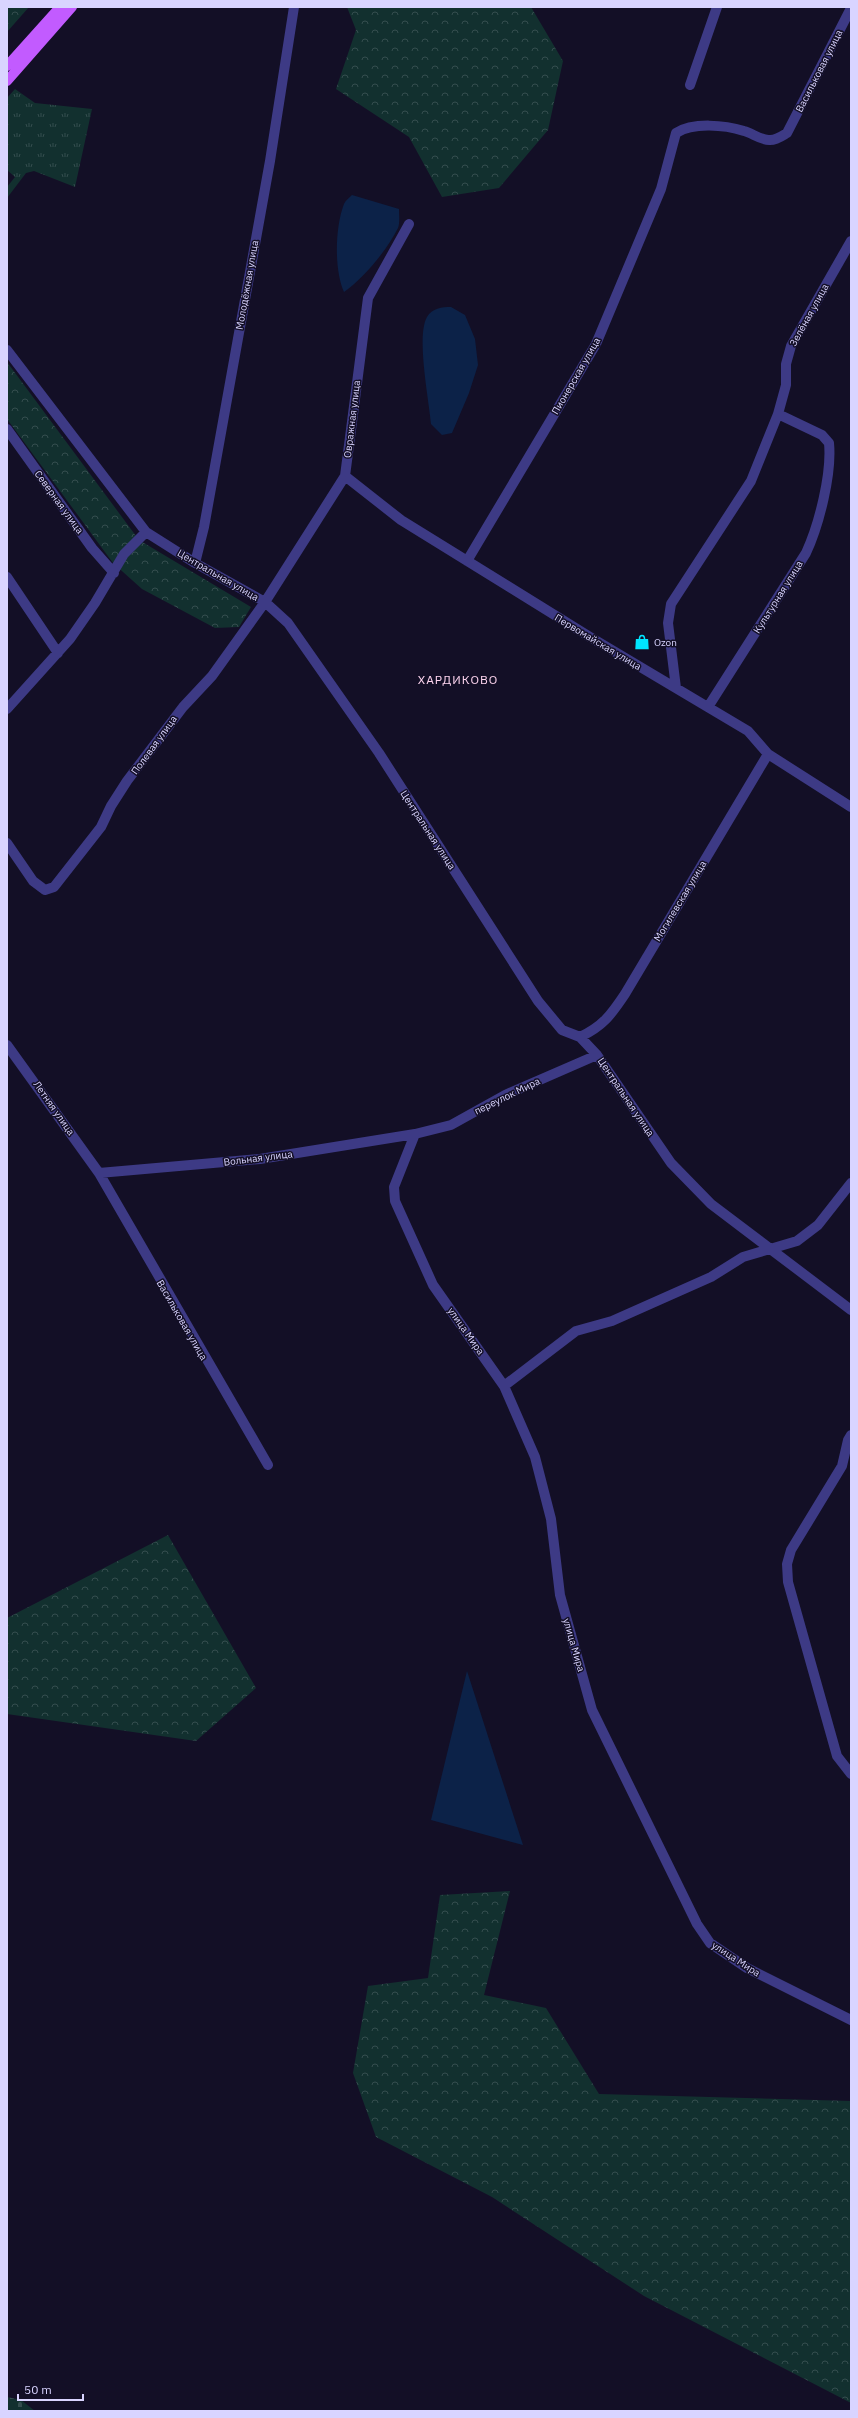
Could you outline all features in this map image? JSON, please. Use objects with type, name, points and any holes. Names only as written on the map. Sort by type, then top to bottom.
[{"type":"main road","points":[[7,66],[60,7]]},
{"type":"main road","points":[[7,81],[72,7]]},
{"type":"street","name":"Молодёжная улица","points":[[196,563],[270,161],[294,7]]},
{"type":"street","points":[[690,85],[717,7]]},
{"type":"street","name":"Васильковая улица","points":[[676,133],[684,128],[719,127],[743,131],[768,141],[777,139],[787,133],[851,8]]},
{"type":"street","name":"Пионерская улица","points":[[466,561],[596,344],[661,189],[676,133]]},
{"type":"street","name":"Овражная улица","points":[[265,602],[345,476],[368,298],[409,224]]},
{"type":"street","name":"Зелёная улица","points":[[676,688],[668,623],[671,604],[734,510],[758,462],[778,414],[786,385],[786,364],[791,346],[851,241]]},
{"type":"street","name":"Центральная улица","points":[[7,350],[146,532],[196,563],[265,602],[288,623],[380,753],[538,1002],[562,1030],[580,1038],[597,1055],[671,1163],[711,1204],[851,1310]]},
{"type":"street","name":"Культурная улица","points":[[708,707],[806,553],[814,537],[827,479],[828,443],[822,435],[778,414]]},
{"type":"street","name":"Северная улица","points":[[7,429],[92,548],[114,573]]},
{"type":"street","name":"Первомайская улица","points":[[345,476],[401,520],[466,561],[748,730],[768,754],[851,807]]},
{"type":"street","points":[[7,709],[82,624],[114,573],[124,554],[146,532]]},
{"type":"street","points":[[7,577],[58,653]]},
{"type":"street","name":"Полевая улица","points":[[7,842],[33,881],[41,889],[48,890],[54,887],[101,827],[111,806],[127,782],[183,707],[212,676],[265,602]]},
{"type":"street","name":"Могилевская улица","points":[[580,1038],[594,1031],[607,1020],[625,994],[768,754]]},
{"type":"street","name":"Летняя улица","points":[[7,1045],[99,1173]]},
{"type":"street","name":"переулок Мира","points":[[415,1134],[451,1125],[505,1095],[597,1055]]},
{"type":"street","name":"Вольная улица","points":[[99,1173],[260,1158],[415,1134]]},
{"type":"street","name":"улица Мира","points":[[415,1134],[394,1187],[393,1196],[433,1285],[504,1386],[534,1457],[550,1519],[560,1595],[592,1710],[697,1924],[710,1943],[747,1968],[851,2020]]},
{"type":"street","name":"Васильковая улица","points":[[99,1173],[268,1466]]},
{"type":"street","points":[[504,1386],[576,1331],[612,1321],[711,1277],[743,1257],[797,1241],[818,1225],[851,1183]]},
{"type":"street","points":[[851,1435],[848,1440],[842,1466],[791,1550],[787,1564],[788,1582],[837,1756],[851,1774]]},
{"type":"green space","points":[[7,7],[29,7],[7,32]]},
{"type":"green space","points":[[347,7],[531,7],[563,61],[548,130],[499,188],[442,197],[409,137],[336,89],[356,30]]},
{"type":"green space","points":[[15,89],[35,103],[92,109],[75,187],[34,171],[26,173],[7,198],[7,187],[15,177],[7,170],[7,98]]},
{"type":"green space","points":[[7,362],[139,540],[251,607],[239,627],[215,628],[142,589],[113,563],[7,419]]},
{"type":"green space","points":[[168,1535],[256,1688],[196,1741],[7,1714],[7,1618]]},
{"type":"green space","points":[[510,1891],[484,1995],[546,2008],[599,2094],[851,2101],[851,2403],[644,2296],[492,2197],[376,2137],[353,2073],[368,1986],[428,1978],[440,1895]]},
{"type":"green space","points":[[7,2397],[21,2400],[35,2411],[7,2411]]},
{"type":"water","points":[[352,195],[399,209],[399,224],[388,245],[374,263],[352,286],[344,292],[337,261],[337,236],[344,204]]},
{"type":"water","points":[[444,307],[451,307],[465,315],[475,339],[478,365],[469,393],[452,433],[442,435],[431,424],[424,369],[423,338],[424,326],[429,314]]},
{"type":"water","points":[[467,1671],[523,1845],[431,1820]]},
{"type":"place","name":"Ozon","points":[[642,642]]},
{"type":"district","name":"ХАРДИКОВО","points":[[458,679]]}]
